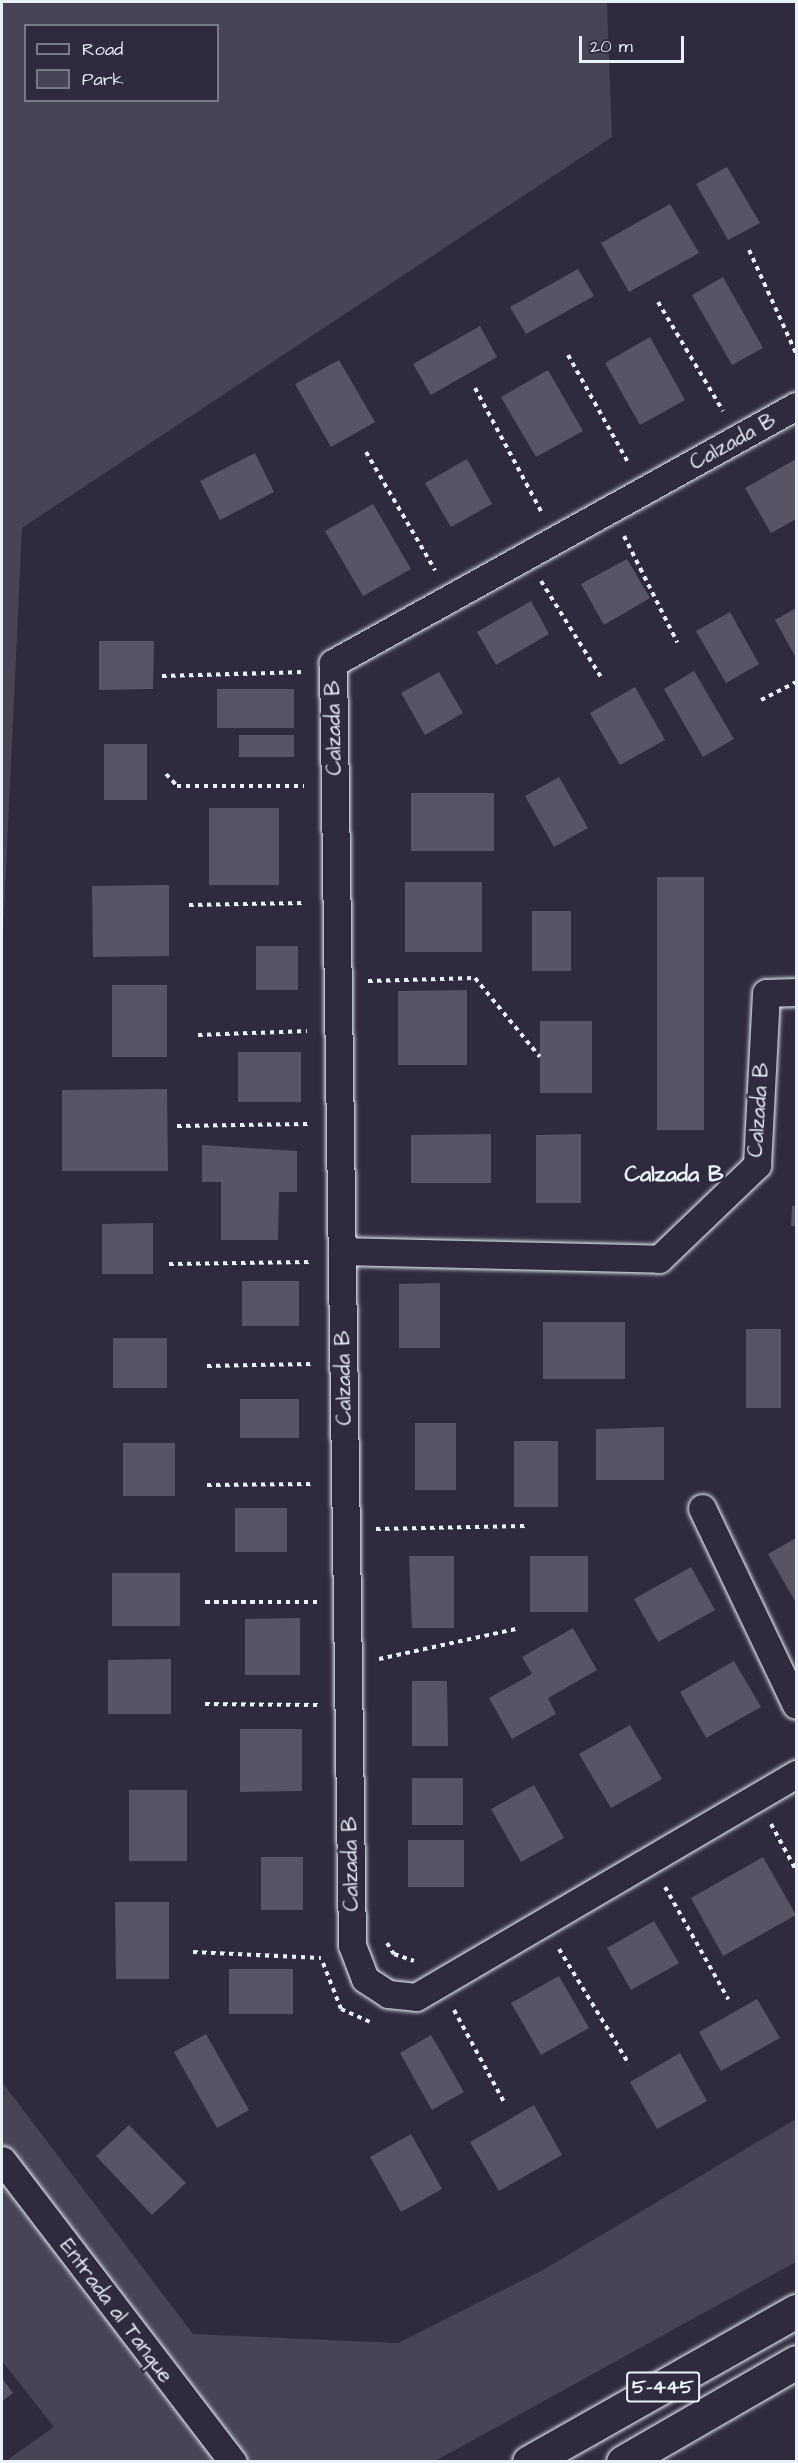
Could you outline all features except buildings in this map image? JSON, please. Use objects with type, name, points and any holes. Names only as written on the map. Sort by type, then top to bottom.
[{"type":"highway","name":"5-445","points":[[529,2462],[796,2311]]},
{"type":"highway","name":"5-445","points":[[623,2462],[796,2362]]},
{"type":"street","name":"Calzada B","points":[[796,406],[333,663],[352,1945],[365,1978],[388,1994],[416,1997],[796,1774]]},
{"type":"street","name":"Calzada B","points":[[342,1251],[659,1259],[757,1165],[766,993],[796,992]]},
{"type":"street","points":[[702,1508],[796,1705]]},
{"type":"street","name":"Entrada al Tanque","points":[[2,2160],[233,2462]]},
{"type":"path","points":[[749,250],[796,353]]},
{"type":"path","points":[[658,302],[723,412]]},
{"type":"path","points":[[568,355],[629,465]]},
{"type":"path","points":[[475,388],[543,514]]},
{"type":"path","points":[[366,452],[437,573]]},
{"type":"path","points":[[621,530],[677,642]]},
{"type":"path","points":[[537,576],[601,677]]},
{"type":"path","points":[[162,676],[307,672]]},
{"type":"path","points":[[761,700],[796,682]]},
{"type":"path","points":[[166,774],[177,786],[308,786]]},
{"type":"path","points":[[189,905],[309,903]]},
{"type":"path","points":[[363,981],[475,978],[540,1057]]},
{"type":"path","points":[[198,1035],[311,1031]]},
{"type":"path","points":[[177,1126],[312,1124]]},
{"type":"path","points":[[168,1264],[314,1262]]},
{"type":"path","points":[[207,1366],[315,1364]]},
{"type":"path","points":[[207,1485],[316,1484]]},
{"type":"path","points":[[373,1529],[525,1526]]},
{"type":"path","points":[[205,1602],[318,1602]]},
{"type":"path","points":[[376,1660],[516,1629]]},
{"type":"path","points":[[205,1704],[319,1705]]},
{"type":"path","points":[[771,1824],[796,1870]]},
{"type":"path","points":[[665,1887],[728,1999]]},
{"type":"path","points":[[559,1949],[629,2064]]},
{"type":"path","points":[[193,1952],[321,1958]]},
{"type":"path","points":[[454,2010],[504,2102]]},
{"type":"green space","points":[[2,2],[607,2],[612,137],[22,528],[2,956]]},
{"type":"green space","points":[[2,2082],[193,2334],[398,2343],[543,2270],[796,2119],[796,2262],[435,2461],[6,2461],[54,2427],[2,2361]]},
{"type":"district","name":"Calzada B","points":[[674,1175]]}]
